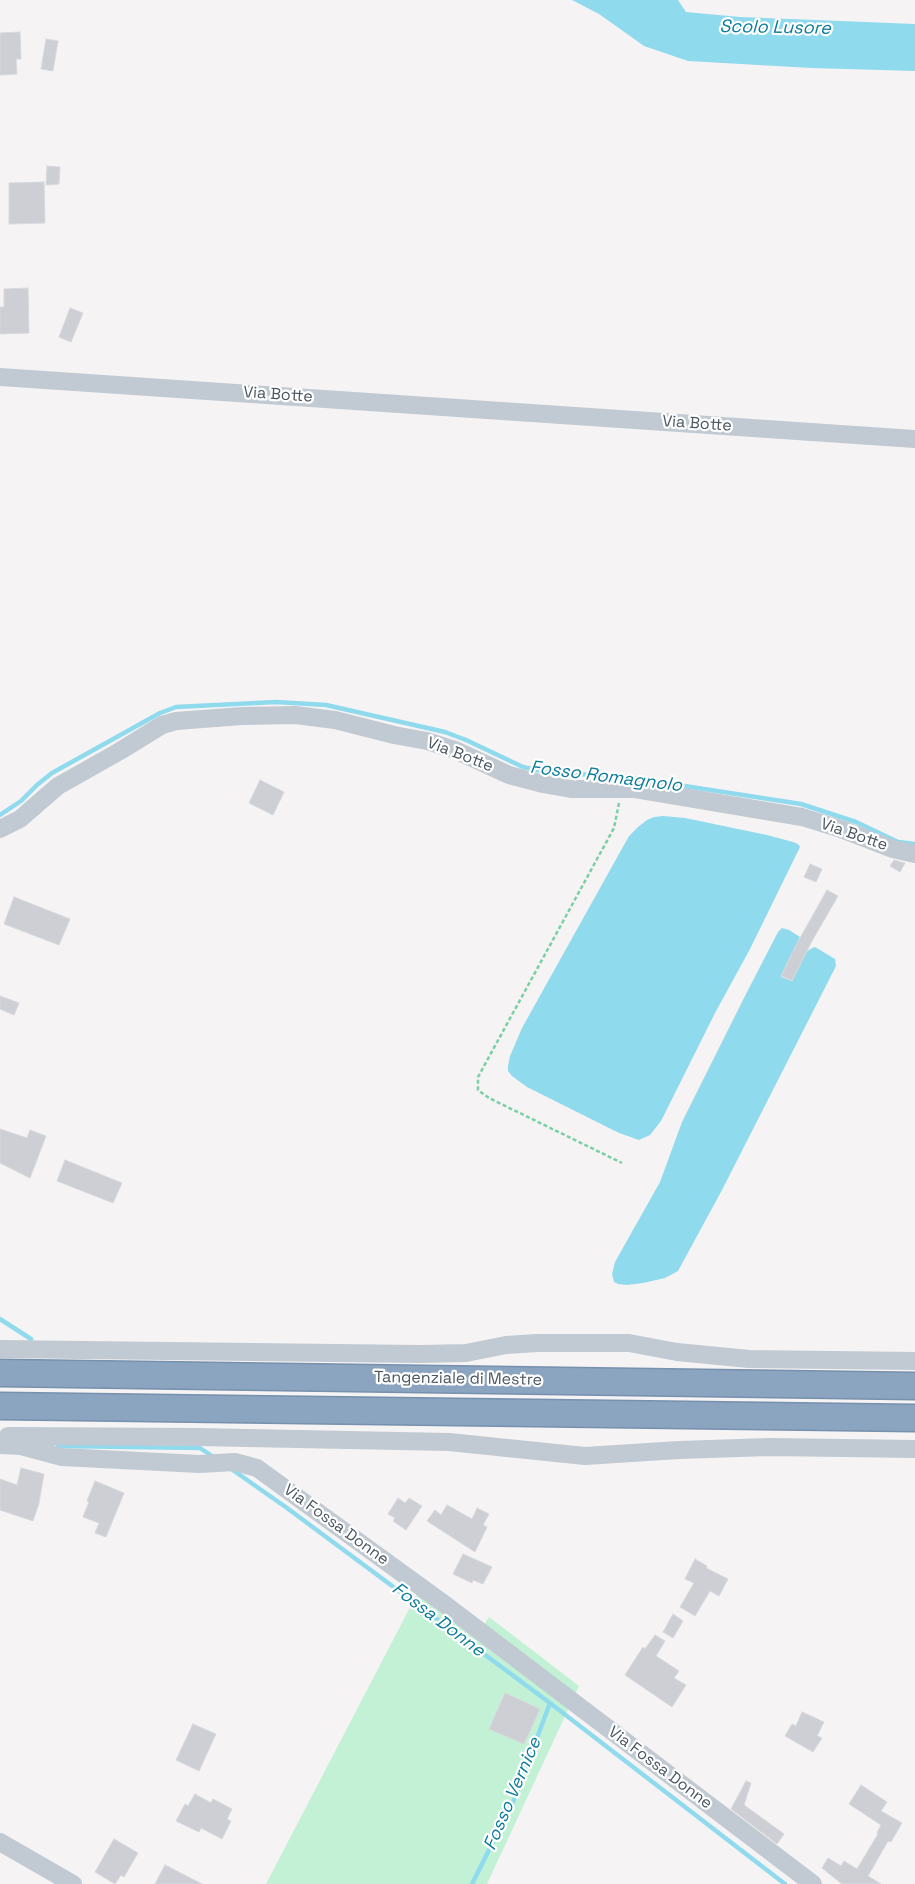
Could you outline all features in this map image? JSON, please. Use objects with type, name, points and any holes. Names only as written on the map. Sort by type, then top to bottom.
[{"type":"highway","name":"Tangenziale di Mestre","points":[[0,1373],[915,1386]]},
{"type":"highway","name":"Tangenziale di Mestre","points":[[0,1406],[915,1418]]},
{"type":"street","name":"Via Botte","points":[[0,376],[915,439]]},
{"type":"street","name":"Via Botte","points":[[0,829],[20,819],[58,786],[162,725],[176,721],[242,716],[295,715],[335,720],[427,741],[455,750],[509,775],[542,784],[572,789],[635,790],[802,817],[841,829],[893,849],[915,854]]},
{"type":"street","points":[[0,1349],[420,1354],[466,1353],[506,1345],[537,1343],[629,1343],[677,1352],[749,1359],[915,1361]]},
{"type":"street","points":[[0,1436],[187,1436],[449,1442],[585,1456],[770,1447],[915,1449]]},
{"type":"street","name":"Via Fossa Donne","points":[[0,1445],[21,1446],[62,1457],[199,1464],[235,1462],[257,1468],[435,1597],[813,1884]]},
{"type":"street","points":[[0,1842],[73,1884]]},
{"type":"path","points":[[619,789],[620,808],[614,828],[478,1077],[478,1090],[489,1098],[622,1163]]},
{"type":"green space","points":[[417,1594],[478,1634],[489,1617],[579,1686],[487,1884],[266,1884]]},
{"type":"water","name":"Scolo Lusore","points":[[572,0],[678,0],[686,12],[740,17],[915,24],[915,71],[811,68],[688,61],[644,46],[599,14]]},
{"type":"water","points":[[663,816],[685,818],[767,835],[793,842],[800,847],[750,949],[715,1013],[661,1121],[650,1135],[639,1140],[619,1133],[527,1087],[512,1076],[508,1071],[508,1066],[510,1056],[522,1028],[629,836],[647,820]]},
{"type":"water","points":[[782,928],[800,937],[781,977],[792,981],[806,952],[815,947],[835,959],[836,966],[722,1190],[678,1271],[665,1278],[643,1283],[618,1284],[614,1282],[612,1274],[615,1262],[660,1182],[682,1122],[746,994],[778,932]]},
{"type":"building","points":[[20,32],[21,59],[16,59],[17,74],[0,75],[0,33]]},
{"type":"building","points":[[46,39],[58,41],[53,71],[41,69]]},
{"type":"building","points":[[47,166],[60,167],[59,184],[46,185]]},
{"type":"building","points":[[44,182],[45,223],[9,224],[9,183]]},
{"type":"building","points":[[28,288],[29,333],[0,334],[0,307],[4,307],[4,289]]},
{"type":"building","points":[[70,308],[83,313],[71,342],[59,337]]},
{"type":"building","points":[[260,780],[284,792],[273,815],[249,803]]},
{"type":"building","points":[[894,860],[905,863],[900,872],[890,866]]},
{"type":"building","points":[[810,864],[822,869],[816,882],[804,877]]},
{"type":"building","points":[[827,890],[838,896],[792,981],[781,976],[795,947]]},
{"type":"building","points":[[14,897],[70,919],[59,945],[4,924]]},
{"type":"building","points":[[0,996],[19,1003],[14,1015],[0,1009]]},
{"type":"building","points":[[0,1129],[27,1138],[30,1130],[46,1136],[30,1178],[0,1163]]},
{"type":"building","points":[[65,1160],[122,1183],[113,1203],[57,1181]]},
{"type":"building","points":[[21,1468],[44,1474],[39,1503],[33,1521],[0,1510],[0,1479],[17,1485]]},
{"type":"building","points":[[95,1481],[124,1493],[106,1537],[95,1533],[99,1523],[83,1517]]},
{"type":"building","points":[[398,1498],[405,1503],[409,1498],[422,1506],[406,1530],[393,1521],[395,1518],[388,1514]]},
{"type":"building","points":[[447,1505],[472,1519],[477,1508],[489,1514],[483,1525],[487,1527],[475,1552],[427,1521],[435,1510],[441,1515]]},
{"type":"building","points":[[463,1554],[492,1567],[483,1584],[473,1580],[472,1583],[453,1574]]},
{"type":"building","points":[[695,1559],[707,1566],[706,1568],[728,1579],[719,1596],[710,1591],[695,1616],[680,1607],[694,1583],[685,1579]]},
{"type":"building","points":[[673,1614],[683,1621],[673,1638],[663,1632]]},
{"type":"building","points":[[655,1635],[665,1641],[656,1656],[679,1671],[674,1678],[686,1685],[672,1707],[625,1675],[643,1647],[645,1649]]},
{"type":"building","points":[[505,1693],[540,1709],[524,1744],[489,1729]]},
{"type":"building","points":[[802,1712],[824,1722],[817,1736],[822,1738],[813,1752],[785,1736],[792,1724],[796,1726]]},
{"type":"building","points":[[193,1724],[216,1734],[199,1771],[176,1760]]},
{"type":"building","points":[[746,1781],[751,1783],[744,1805],[784,1834],[777,1844],[731,1809]]},
{"type":"building","points":[[861,1785],[887,1802],[881,1811],[902,1823],[891,1842],[888,1841],[868,1876],[881,1884],[842,1884],[822,1868],[828,1858],[841,1866],[844,1861],[857,1869],[878,1834],[881,1825],[849,1804]]},
{"type":"building","points":[[195,1794],[211,1803],[213,1799],[232,1809],[227,1819],[231,1821],[222,1839],[201,1828],[199,1832],[176,1821],[185,1804],[188,1806]]},
{"type":"building","points":[[114,1839],[138,1853],[124,1877],[121,1875],[115,1884],[95,1872]]},
{"type":"building","points":[[165,1865],[202,1884],[155,1884]]},
{"type":"waterway","name":"Fosso Romagnolo","points":[[0,815],[21,801],[52,773],[160,713],[176,707],[276,702],[326,705],[445,732],[523,767],[551,773],[620,776],[801,804],[856,822],[898,842],[915,844]]},
{"type":"waterway","name":"Fossa Donne","points":[[0,1319],[31,1339]]},
{"type":"waterway","name":"Fossa Donne","points":[[58,1446],[200,1448],[215,1458]]},
{"type":"waterway","name":"Fossa Donne","points":[[230,1468],[550,1703],[785,1884]]},
{"type":"waterway","name":"Fosso Vernice","points":[[472,1884],[513,1802],[550,1703]]}]
